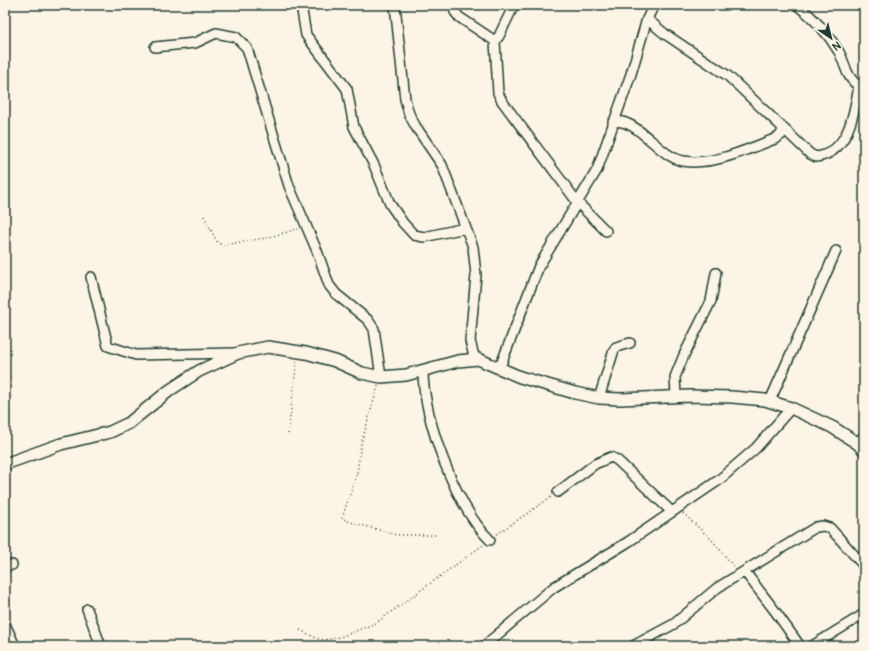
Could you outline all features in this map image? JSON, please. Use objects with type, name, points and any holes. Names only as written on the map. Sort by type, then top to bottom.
[{"type":"street","points":[[301,5],[306,35],[319,55],[347,89],[354,127],[374,165],[390,204],[403,223],[414,235],[424,237],[465,228]]},
{"type":"street","points":[[395,5],[405,99],[409,114],[442,165],[473,247],[476,275],[470,341],[474,356],[520,377],[575,393],[599,398],[620,400],[676,396],[732,397],[770,401],[791,408],[862,443]]},
{"type":"street","points":[[455,5],[455,12],[459,17],[495,41]]},
{"type":"street","points":[[514,5],[499,36],[495,41],[498,93],[502,101],[578,203],[606,231]]},
{"type":"street","points":[[500,367],[539,266],[578,203],[596,170],[631,74],[647,19],[654,5]]},
{"type":"street","points":[[647,19],[665,34],[728,76],[810,154],[816,157],[830,152],[840,142],[849,129],[861,85],[852,82],[839,53],[824,31],[797,5]]},
{"type":"street","points":[[155,47],[195,43],[216,33],[236,37],[242,42],[249,55],[289,186],[329,285],[336,294],[368,320],[374,329],[381,377]]},
{"type":"street","points":[[613,122],[624,122],[633,127],[673,158],[684,161],[700,162],[733,155],[775,139],[781,135],[783,128]]},
{"type":"street","points":[[770,401],[836,251]]},
{"type":"street","points":[[676,396],[675,377],[710,301],[716,272]]},
{"type":"street","points":[[91,277],[108,346],[136,355],[238,352],[268,347],[298,352],[335,361],[362,373],[381,377],[406,375],[458,361],[478,359]]},
{"type":"street","points":[[599,398],[614,350],[616,347],[630,343]]},
{"type":"street","points":[[5,464],[61,444],[110,432],[129,423],[170,390],[198,371],[238,352]]},
{"type":"street","points":[[423,371],[423,388],[442,456],[475,523],[490,540]]},
{"type":"street","points":[[484,646],[554,587],[675,510],[719,480],[756,448],[791,408]]},
{"type":"street","points":[[558,492],[595,464],[611,457],[617,460],[675,510]]},
{"type":"street","points":[[633,646],[674,624],[717,588],[816,528],[823,526],[830,528],[864,566]]},
{"type":"street","points":[[742,574],[775,611],[800,646]]},
{"type":"street","points":[[87,609],[101,646]]},
{"type":"street","points":[[812,646],[823,643],[864,614]]},
{"type":"street","points":[[5,624],[15,646]]},
{"type":"path","points":[[204,216],[217,242],[222,245],[266,238],[306,226]]},
{"type":"path","points":[[288,434],[298,352]]},
{"type":"path","points":[[381,377],[361,444],[357,473],[342,518],[347,521],[397,535],[437,535]]},
{"type":"path","points":[[300,630],[318,639],[327,640],[344,636],[376,623],[558,492]]},
{"type":"path","points":[[675,510],[712,540],[742,574]]}]
